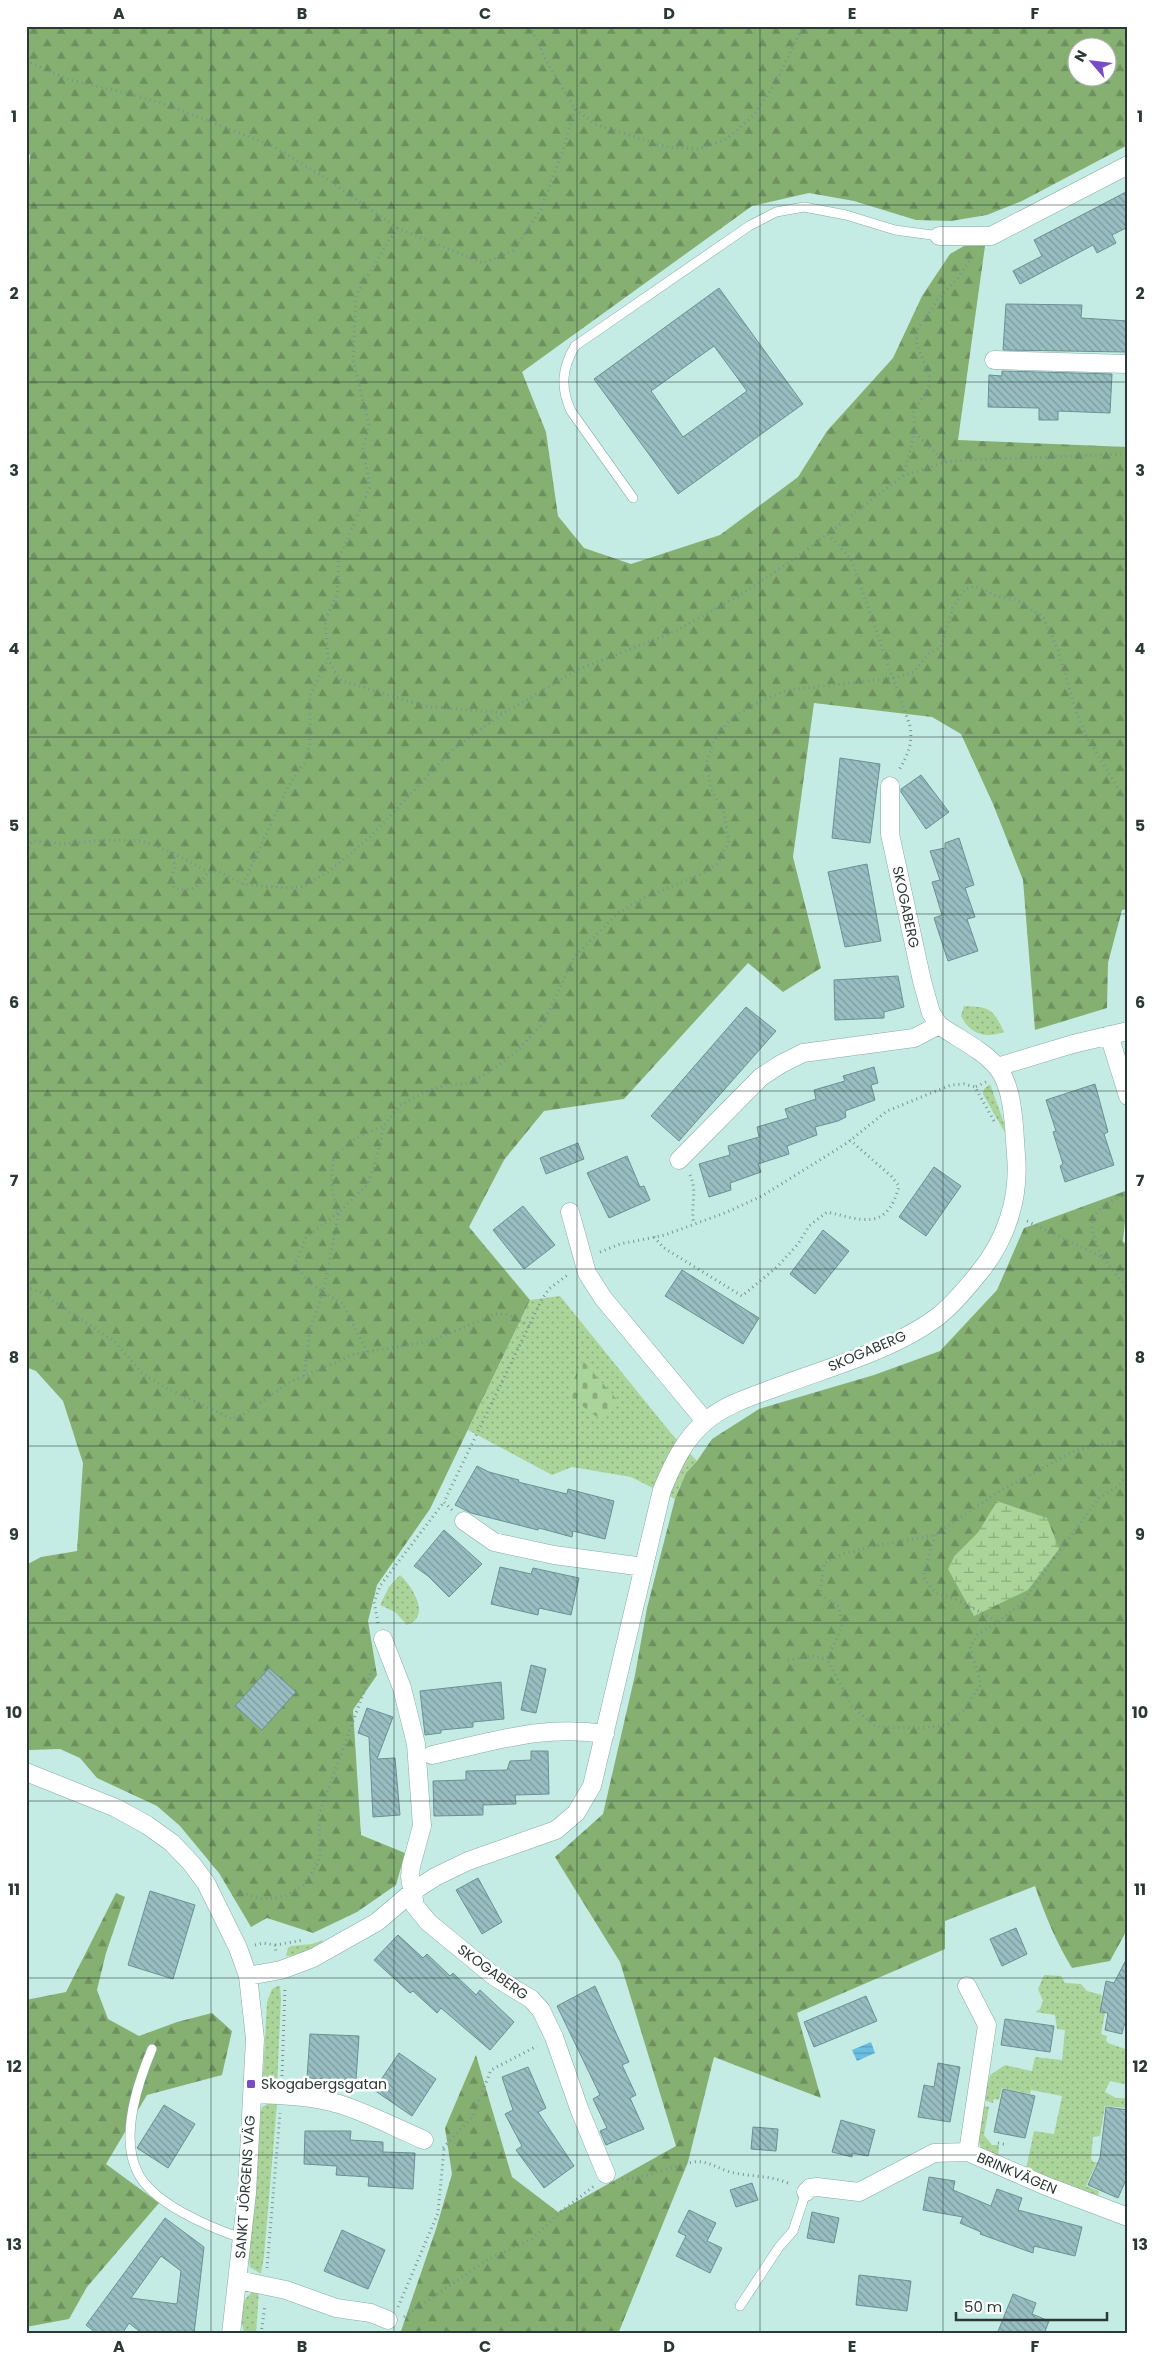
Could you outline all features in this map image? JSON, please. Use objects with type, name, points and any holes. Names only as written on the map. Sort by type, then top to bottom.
[{"type":"street","points":[[939,236],[991,236],[1128,164]]},
{"type":"street","points":[[994,360],[1128,364]]},
{"type":"street","name":"SKOGABERG","points":[[248,1976],[280,1970],[313,1958],[377,1922],[412,1892],[435,1877],[468,1862],[536,1838],[565,1823],[586,1799],[592,1786],[606,1734],[662,1490],[672,1466],[687,1440],[705,1421],[729,1406],[886,1346],[938,1316],[966,1289],[988,1262],[1003,1234],[1014,1202],[1016,1158],[1013,1115],[1000,1072],[939,1026],[931,1013],[922,981],[890,834],[890,786]]},
{"type":"street","points":[[679,1160],[761,1077],[781,1064],[803,1053],[914,1038],[939,1026]]},
{"type":"street","points":[[1000,1072],[1012,1061],[1128,1031]]},
{"type":"street","points":[[1109,1035],[1128,1096]]},
{"type":"street","points":[[570,1212],[587,1273],[603,1298],[705,1421]]},
{"type":"street","points":[[464,1521],[494,1542],[554,1555],[644,1567]]},
{"type":"street","name":"SKOGABERG","points":[[383,1640],[402,1688],[416,1744],[422,1826],[411,1866],[412,1892],[415,1906],[428,1922],[495,1977],[531,1999],[541,2010],[554,2037],[580,2111],[606,2174]]},
{"type":"street","points":[[432,1755],[538,1732],[555,1730],[606,1734]]},
{"type":"street","name":"SANKT JÖRGENS VÄG","points":[[26,1772],[116,1808],[172,1843],[191,1863],[206,1883],[245,1942],[254,2039],[247,2193],[231,2334]]},
{"type":"street","points":[[967,1986],[987,2024],[968,2152]]},
{"type":"street","points":[[252,2094],[281,2095],[338,2104],[361,2112],[424,2140]]},
{"type":"street","name":"BRINKVÄGEN","points":[[799,2189],[817,2187],[859,2192],[934,2153],[968,2152],[1046,2186],[1128,2217]]},
{"type":"street","points":[[238,2280],[267,2285],[336,2308],[371,2313],[390,2320]]},
{"type":"lane","points":[[633,498],[571,411],[564,396],[566,362],[575,346],[749,226],[776,212],[804,207],[822,209],[895,230],[939,236]]},
{"type":"lane","points":[[152,2049],[140,2077],[134,2107],[131,2141],[132,2157],[137,2172],[155,2194],[166,2202],[216,2230],[241,2238]]},
{"type":"lane","points":[[740,2306],[779,2247],[793,2231],[799,2189]]},
{"type":"path","points":[[530,26],[546,62],[575,109],[594,124],[666,147],[698,149],[725,140],[758,109],[776,82],[803,26]]},
{"type":"path","points":[[26,61],[70,80],[127,93],[170,106],[273,146],[327,179],[397,228],[483,263],[513,251],[540,209],[563,150],[575,109]]},
{"type":"path","points":[[397,228],[356,295],[353,360],[369,425],[363,449],[370,487],[339,558],[336,595],[325,620],[328,658],[340,680],[424,706],[504,714]]},
{"type":"path","points":[[903,476],[915,432],[914,412],[929,386],[929,375],[917,345],[916,332],[938,299],[958,278],[970,259],[991,236]]},
{"type":"path","points":[[915,432],[945,462]]},
{"type":"path","points":[[26,836],[32,840],[63,844],[105,840],[143,841],[172,853],[208,872],[218,871],[243,884],[284,888],[301,887],[328,872],[370,837],[452,751],[504,714],[577,670],[674,632],[746,592],[828,534],[903,476],[945,462],[991,458],[1128,454]]},
{"type":"path","points":[[828,534],[851,559],[910,726],[912,740],[909,753],[890,786]]},
{"type":"path","points":[[367,1352],[343,1304],[309,1283],[295,1264],[306,1238],[339,1212],[367,1185],[374,1168],[384,1126],[399,1106],[423,1093],[446,1085],[470,1083],[492,1070],[517,1051],[544,1022],[574,957],[618,913],[642,899],[701,874],[717,864],[729,842],[724,813],[712,791],[706,764],[714,741],[729,720],[756,703],[787,690],[893,678],[914,672],[929,653],[941,647],[953,607],[965,589],[976,586],[996,596],[1017,600],[1043,616],[1058,650],[1076,711],[1087,738],[1128,804]]},
{"type":"path","points":[[243,884],[289,785],[304,763],[310,744],[310,695],[328,658]]},
{"type":"path","points":[[26,852],[32,840]]},
{"type":"path","points":[[172,853],[175,867],[171,878],[174,888],[185,891],[200,886],[208,872]]},
{"type":"path","points":[[975,1088],[1000,1072]]},
{"type":"path","points":[[235,1905],[231,1897],[240,1892],[262,1899],[288,1895],[303,1885],[320,1858],[319,1814],[383,1640],[374,1610],[376,1595],[400,1558],[444,1502],[549,1289],[583,1262],[601,1251],[620,1244],[665,1235],[728,1212],[762,1196],[850,1140],[887,1111],[951,1085],[964,1084],[975,1088],[996,1124]]},
{"type":"path","points":[[304,1376],[310,1329],[323,1293],[339,1212],[332,1198],[331,1174],[334,1156],[356,1138],[384,1126]]},
{"type":"path","points":[[654,1237],[664,1248],[742,1296],[778,1266],[798,1244],[809,1226],[827,1212],[864,1222],[880,1218],[895,1200],[899,1186],[850,1140]]},
{"type":"path","points":[[679,1160],[688,1169],[694,1185],[695,1202],[692,1216],[694,1224]]},
{"type":"path","points":[[1128,1192],[1104,1205],[1095,1214],[1091,1225],[1094,1241],[1102,1257],[1128,1289]]},
{"type":"path","points":[[1010,1214],[1102,1257]]},
{"type":"path","points":[[26,1287],[40,1292],[115,1342],[142,1373],[162,1386],[223,1417],[232,1419],[242,1416],[290,1382],[355,1354],[432,1341],[495,1314],[506,1314],[530,1326]]},
{"type":"path","points":[[827,1659],[842,1627],[839,1607],[820,1594],[824,1564],[844,1554],[869,1547],[935,1535],[998,1492],[1076,1450],[1115,1442],[1128,1442]]},
{"type":"path","points":[[827,1659],[852,1706],[876,1727],[921,1728],[947,1725],[964,1710],[981,1684],[970,1647],[977,1635],[998,1622],[1023,1601],[1099,1498],[1117,1487],[1128,1474]]},
{"type":"path","points":[[444,1502],[464,1521]]},
{"type":"path","points":[[935,1535],[923,1577],[936,1593],[958,1600],[998,1622]]},
{"type":"path","points":[[788,1660],[812,1656],[827,1659]]},
{"type":"path","points":[[245,1942],[275,1945],[312,1939]]},
{"type":"path","points":[[245,1942],[256,1944]]},
{"type":"path","points":[[262,2334],[281,2095],[286,1993],[275,1945]]},
{"type":"path","points":[[554,2037],[491,2070],[473,2116],[444,2149],[438,2213],[390,2320],[398,2322],[488,2260],[532,2239],[557,2215],[586,2193],[606,2174],[622,2179],[638,2178],[694,2162],[707,2162],[730,2172],[780,2180],[799,2189]]},
{"type":"path","points":[[424,2140],[444,2149]]},
{"type":"green space","points":[[26,26],[1128,26],[1128,145],[1022,201],[987,215],[951,221],[916,220],[854,201],[809,193],[752,206],[522,372],[546,432],[558,516],[584,548],[631,564],[720,535],[798,477],[827,431],[893,358],[922,296],[950,254],[964,246],[985,246],[958,440],[1128,447],[1128,909],[1122,910],[1108,963],[1107,1008],[1035,1030],[1023,880],[993,804],[961,734],[932,717],[814,703],[793,857],[821,968],[783,992],[748,963],[624,1099],[544,1111],[504,1160],[469,1227],[530,1300],[430,1509],[377,1585],[368,1621],[377,1675],[353,1710],[361,1835],[405,1853],[396,1885],[357,1912],[313,1933],[267,1918],[251,1927],[219,1873],[180,1826],[157,1806],[97,1778],[80,1758],[60,1749],[26,1749],[26,1565],[41,1557],[77,1551],[83,1463],[63,1401],[36,1371],[26,1367],[26,211],[30,155],[26,151]]},
{"type":"green space","points":[[964,1006],[989,1010],[997,1018],[1004,1032],[984,1035],[974,1031],[961,1016]]},
{"type":"green space","points":[[990,1084],[1004,1123],[1005,1133],[983,1094],[984,1089]]},
{"type":"green space","points":[[1128,1190],[1123,1241],[1128,1247],[1128,1928],[1110,1961],[1072,1968],[1051,1928],[1035,1886],[945,1921],[945,1949],[797,2013],[821,2098],[714,2057],[688,2162],[618,2334],[400,2334],[436,2229],[452,2174],[445,2128],[476,2055],[512,2177],[558,2212],[676,2146],[620,1962],[555,1857],[603,1814],[635,1675],[647,1608],[675,1499],[686,1473],[712,1439],[759,1409],[874,1375],[940,1351],[997,1290],[1024,1228]],"holes":[[[998,1501],[975,1616],[954,1557],[978,1533]]]},
{"type":"green space","points":[[560,1296],[670,1432],[697,1461],[686,1473],[675,1499],[631,1477],[572,1467],[552,1475],[468,1430],[530,1300]]},
{"type":"green space","points":[[583,1361],[619,1402],[601,1420],[566,1394]]},
{"type":"green space","points":[[997,1501],[1047,1518],[1059,1549],[1028,1590],[974,1616],[948,1569],[954,1557],[978,1533]]},
{"type":"green space","points":[[400,1575],[410,1586],[419,1608],[418,1615],[414,1621],[407,1625],[395,1612],[380,1605],[389,1587]]},
{"type":"green space","points":[[116,1893],[125,1897],[106,1953],[97,1990],[108,2019],[139,2036],[177,2022],[212,2013],[232,2031],[222,2075],[147,2095],[106,2164],[159,2203],[87,2287],[69,2319],[26,2327],[26,2000],[66,1992]]},
{"type":"green space","points":[[323,1940],[317,1946],[307,1951],[286,1956],[288,1948],[291,1946],[312,1944]]},
{"type":"green space","points":[[1044,1975],[1061,1976],[1065,1983],[1081,1984],[1087,1991],[1102,1995],[1101,2001],[1107,2002],[1101,2034],[1107,2036],[1106,2040],[1108,2043],[1128,2050],[1128,2085],[1110,2081],[1105,2092],[1116,2098],[1128,2098],[1128,2108],[1105,2106],[1100,2136],[1093,2137],[1091,2159],[1093,2162],[1128,2165],[1128,2177],[1096,2164],[1086,2186],[1099,2191],[1097,2201],[1026,2169],[1034,2131],[1054,2134],[1062,2096],[1031,2090],[1030,2094],[1002,2088],[999,2100],[994,2099],[993,2103],[984,2100],[990,2075],[1005,2065],[1032,2071],[1035,2057],[1062,2060],[1065,2030],[1057,2029],[1055,2015],[1035,2012],[1040,2009],[1043,2001],[1038,1989]]},
{"type":"green space","points":[[280,1986],[281,1999],[277,2087],[264,2082],[263,2075],[267,2002],[272,1989]]},
{"type":"green space","points":[[269,2103],[277,2104],[261,2274],[250,2267],[248,2252],[261,2111],[262,2107]]},
{"type":"green space","points":[[983,2106],[989,2107],[984,2135],[992,2145],[999,2145],[998,2159],[983,2152],[977,2138]]},
{"type":"green space","points":[[259,2289],[256,2334],[245,2334],[241,2314],[242,2307],[248,2296]]},
{"type":"water","points":[[871,2042],[875,2053],[857,2061],[852,2050]]},
{"type":"building","points":[[1128,191],[1128,227],[1112,235],[1116,243],[1097,253],[1093,245],[1020,284],[1013,271],[1042,256],[1034,240]]},
{"type":"building","points":[[719,288],[803,404],[678,494],[594,379]],"holes":[[[714,346],[747,391],[683,437],[651,391]]]},
{"type":"building","points":[[1006,304],[1082,305],[1081,318],[1128,321],[1128,352],[1003,350]]},
{"type":"building","points":[[1002,371],[1112,374],[1110,413],[1058,411],[1058,420],[1039,420],[1039,408],[988,407],[989,375],[1002,376]]},
{"type":"building","points":[[840,758],[880,764],[870,843],[832,838]]},
{"type":"building","points":[[921,775],[949,812],[926,829],[901,792],[901,789]]},
{"type":"building","points":[[959,838],[974,885],[965,888],[975,917],[967,919],[978,951],[948,961],[934,918],[942,915],[932,882],[940,880],[930,851],[945,848],[945,843]]},
{"type":"building","points":[[867,864],[881,941],[845,947],[828,872]]},
{"type":"building","points":[[898,976],[904,1007],[884,1012],[884,1018],[835,1020],[834,980]]},
{"type":"building","points":[[746,1007],[776,1031],[679,1141],[651,1116]]},
{"type":"building","points":[[874,1067],[878,1083],[871,1085],[875,1100],[845,1111],[846,1117],[838,1121],[815,1127],[817,1135],[787,1146],[789,1154],[758,1164],[761,1172],[730,1183],[731,1190],[709,1197],[699,1164],[730,1155],[728,1146],[759,1137],[757,1127],[788,1118],[785,1109],[816,1099],[814,1090],[845,1081],[843,1076]]},
{"type":"building","points":[[1095,1084],[1108,1132],[1104,1134],[1114,1165],[1065,1182],[1060,1166],[1063,1164],[1053,1132],[1056,1131],[1046,1100]]},
{"type":"building","points":[[578,1143],[584,1159],[546,1174],[540,1158]]},
{"type":"building","points":[[627,1156],[640,1187],[644,1186],[650,1200],[609,1218],[587,1173]]},
{"type":"building","points":[[934,1167],[961,1186],[926,1236],[899,1217]]},
{"type":"building","points":[[523,1206],[555,1245],[524,1269],[493,1230]]},
{"type":"building","points":[[823,1230],[849,1251],[815,1294],[790,1274]]},
{"type":"building","points":[[682,1270],[759,1318],[743,1344],[665,1296]]},
{"type":"building","points":[[477,1466],[489,1472],[519,1480],[518,1482],[567,1494],[568,1489],[614,1501],[605,1539],[573,1531],[572,1537],[539,1528],[538,1530],[471,1513],[455,1505]]},
{"type":"building","points":[[444,1530],[482,1564],[449,1597],[428,1576],[414,1566]]},
{"type":"building","points":[[500,1567],[531,1574],[533,1568],[579,1578],[571,1615],[539,1608],[538,1615],[491,1604]]},
{"type":"building","points":[[531,1665],[546,1669],[536,1713],[521,1710]]},
{"type":"building","points":[[269,1668],[296,1692],[262,1730],[235,1706]]},
{"type":"building","points":[[501,1682],[504,1719],[473,1722],[473,1727],[441,1730],[441,1733],[425,1735],[420,1691]]},
{"type":"building","points":[[367,1708],[393,1717],[377,1759],[395,1758],[400,1815],[373,1817],[369,1737],[358,1733]]},
{"type":"building","points":[[531,1751],[548,1751],[549,1794],[515,1795],[516,1804],[483,1805],[483,1815],[434,1816],[433,1781],[466,1780],[466,1771],[507,1770],[510,1761],[531,1760]]},
{"type":"building","points":[[478,1878],[502,1922],[482,1934],[456,1890]]},
{"type":"building","points":[[150,1891],[195,1905],[173,1979],[128,1965]]},
{"type":"building","points":[[1016,1928],[1027,1954],[1002,1966],[990,1939]]},
{"type":"building","points":[[398,1935],[423,1958],[427,1954],[450,1976],[453,1973],[476,1995],[480,1990],[514,2022],[490,2050],[441,2008],[437,2013],[413,1991],[410,1993],[374,1960]]},
{"type":"building","points":[[1128,1956],[1128,2025],[1124,2025],[1122,2034],[1105,2030],[1108,2013],[1100,2012],[1106,1981],[1114,1983]]},
{"type":"building","points":[[595,1986],[629,2062],[622,2065],[636,2095],[630,2098],[644,2129],[606,2145],[600,2131],[607,2128],[593,2099],[600,2095],[557,2006]]},
{"type":"building","points":[[866,1996],[877,2021],[814,2047],[804,2022]]},
{"type":"building","points":[[1005,2019],[1054,2026],[1050,2052],[1001,2045]]},
{"type":"building","points":[[310,2034],[359,2036],[356,2080],[307,2078]]},
{"type":"building","points":[[399,2053],[436,2079],[412,2116],[374,2090]]},
{"type":"building","points":[[938,2063],[960,2067],[950,2122],[918,2117],[924,2085],[934,2087]]},
{"type":"building","points":[[528,2067],[546,2108],[538,2112],[574,2166],[544,2188],[516,2150],[522,2146],[505,2114],[513,2110],[502,2077]]},
{"type":"building","points":[[1003,2089],[1035,2096],[1025,2138],[994,2132]]},
{"type":"building","points":[[164,2105],[195,2124],[168,2168],[137,2148]]},
{"type":"building","points":[[1106,2107],[1128,2110],[1128,2175],[1118,2198],[1088,2185],[1100,2158]]},
{"type":"building","points":[[841,2120],[875,2130],[868,2156],[852,2153],[852,2157],[832,2152]]},
{"type":"building","points":[[753,2127],[778,2129],[776,2151],[751,2149]]},
{"type":"building","points":[[305,2131],[351,2131],[350,2140],[383,2142],[383,2152],[415,2153],[413,2189],[368,2186],[369,2177],[336,2175],[337,2166],[304,2164]]},
{"type":"building","points":[[929,2177],[955,2181],[953,2190],[991,2206],[997,2189],[1022,2198],[1018,2210],[1082,2227],[1075,2256],[1034,2246],[1033,2253],[980,2234],[981,2232],[960,2223],[963,2217],[923,2210]]},
{"type":"building","points":[[752,2183],[758,2200],[736,2207],[730,2190]]},
{"type":"building","points":[[689,2210],[716,2223],[707,2241],[722,2248],[710,2273],[676,2256],[686,2236],[678,2232]]},
{"type":"building","points":[[812,2212],[839,2218],[834,2243],[807,2238]]},
{"type":"building","points":[[165,2218],[204,2247],[194,2334],[143,2334],[129,2323],[122,2334],[97,2334],[86,2325]],"holes":[[[161,2256],[181,2271],[177,2304],[131,2298]]]},
{"type":"building","points":[[342,2230],[385,2250],[368,2289],[324,2271]]},
{"type":"building","points":[[859,2275],[911,2281],[907,2311],[856,2305]]},
{"type":"building","points":[[1013,2294],[1036,2303],[1032,2314],[1049,2321],[1044,2334],[997,2334]]},
{"type":"place","name":"Skogabergsgatan","points":[[251,2084]]}]
